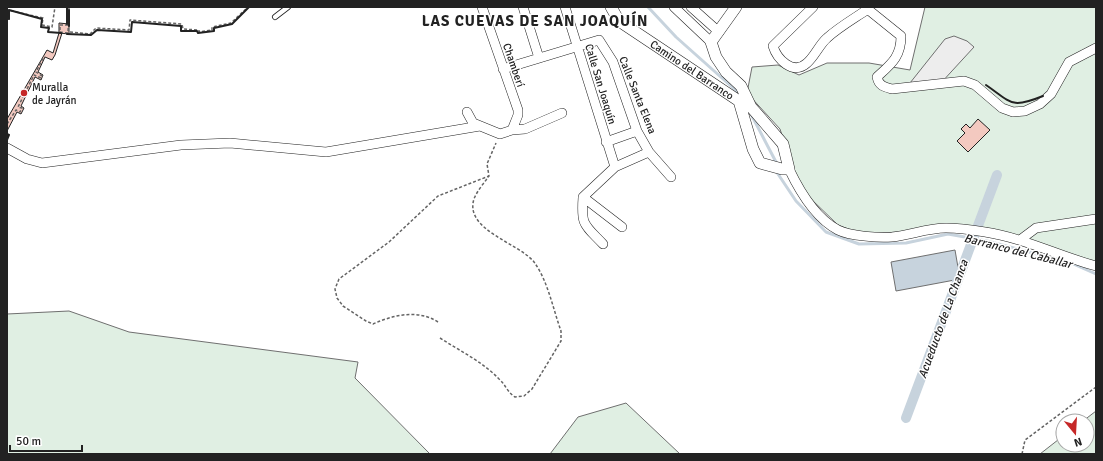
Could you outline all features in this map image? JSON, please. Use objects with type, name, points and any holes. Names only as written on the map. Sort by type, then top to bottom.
[{"type":"street","name":"Chamberí","points":[[482,7],[502,69],[518,110],[518,115],[512,130]]},
{"type":"street","points":[[523,7],[539,58]]},
{"type":"street","name":"Calle San Joaquín","points":[[565,7],[615,167]]},
{"type":"street","name":"Camino del Barranco","points":[[611,7],[613,14],[619,21],[739,101],[753,149],[760,163],[786,169]]},
{"type":"street","points":[[674,7],[711,42],[716,57],[726,72],[741,86],[751,107],[783,144],[786,169],[798,189],[822,217],[838,230],[865,236],[891,237],[945,228],[986,232],[1020,240],[1096,266]]},
{"type":"street","points":[[691,7],[719,32]]},
{"type":"street","points":[[711,42],[736,7]]},
{"type":"street","points":[[813,7],[801,16],[773,46],[776,55],[786,65],[794,67],[806,64],[826,38],[866,8],[901,36],[901,48],[896,58],[876,77],[878,83],[883,87],[892,89],[964,81],[975,85],[1002,108],[1013,112],[1025,111],[1040,104],[1058,86],[1069,62],[1096,48]]},
{"type":"street","name":"Calle Santa Elena","points":[[578,46],[598,40],[614,62],[637,131],[649,152],[671,177]]},
{"type":"street","points":[[502,69],[578,46]]},
{"type":"street","points":[[467,112],[473,123],[500,134],[512,130],[525,129],[562,113]]},
{"type":"street","points":[[7,148],[27,158],[42,163],[181,146],[230,143],[326,152],[480,126]]},
{"type":"street","points":[[606,142],[637,131]]},
{"type":"street","points":[[603,244],[587,227],[582,218],[583,197],[615,167],[649,152]]},
{"type":"street","points":[[583,197],[622,227]]},
{"type":"street","points":[[1020,240],[1036,228],[1096,219]]},
{"type":"lane","points":[[275,18],[288,7]]},
{"type":"path","points":[[7,17],[8,10],[43,18],[42,25],[52,27],[55,7]]},
{"type":"path","points":[[68,25],[60,25],[60,32],[68,33],[69,7]]},
{"type":"path","points":[[70,32],[90,34],[96,28],[129,30],[130,20],[182,24],[183,29],[199,30],[200,32],[212,30],[212,27],[232,23],[248,7]]},
{"type":"path","points":[[7,124],[16,110],[20,112],[22,108],[18,106],[34,75],[41,78],[42,76],[36,72],[44,56]]},
{"type":"path","points":[[440,338],[488,369],[500,379],[509,393],[515,397],[524,396],[532,389],[561,341],[559,324],[541,274],[533,262],[521,251],[489,232],[475,216],[474,199],[489,176],[487,164],[500,134]]},
{"type":"path","points":[[438,322],[432,318],[417,314],[390,316],[373,324],[343,306],[337,298],[335,289],[339,278],[389,242],[438,196],[489,176]]},
{"type":"path","points":[[1022,454],[1025,440],[1096,387]]},
{"type":"green space","points":[[925,7],[1096,7],[1096,262],[987,228],[955,225],[902,232],[856,232],[838,225],[810,198],[795,175],[780,129],[747,93],[752,67],[778,65],[799,75],[827,63],[869,63],[910,70]]},
{"type":"green space","points":[[69,311],[129,332],[358,362],[355,378],[430,454],[7,454],[7,314]]},
{"type":"green space","points":[[626,403],[680,454],[550,454],[578,417]]},
{"type":"green space","points":[[1096,411],[1096,454],[1040,454],[1055,442],[1055,453],[1095,453],[1095,413],[1093,413]]},
{"type":"shaded area","points":[[954,36],[967,41],[974,47],[940,84],[906,88],[945,39]]},
{"type":"shaded area","points":[[955,250],[960,279],[896,291],[891,262]]},
{"type":"building","points":[[59,23],[69,24],[69,34],[59,33]]},
{"type":"building","name":"Muralla de Jayrán","points":[[59,33],[62,33],[55,55],[52,60],[45,57],[38,72],[43,75],[41,80],[35,77],[21,106],[24,108],[21,114],[17,112],[7,131],[7,119],[47,50],[53,53]]},
{"type":"building","points":[[978,119],[990,130],[968,152],[957,141],[965,133],[961,129],[966,124],[970,128]]},
{"type":"waterway","name":"Barranco del Caballar","points":[[648,7],[676,37],[741,95]]},
{"type":"waterway","name":"Barranco del Caballar","points":[[752,116],[776,162]]},
{"type":"waterway","name":"Barranco del Caballar","points":[[778,174],[796,201],[826,232],[859,244],[906,243],[948,234],[987,241],[1071,263],[1096,274]]},
{"type":"waterway","name":"Acueducto de La Chanca","points":[[906,418],[997,175]]},
{"type":"wall","points":[[67,7],[67,24]]},
{"type":"wall","points":[[67,34],[91,35],[97,30],[131,32],[132,22],[181,26],[181,31],[197,31],[198,33],[214,31],[214,28],[232,24],[249,7]]},
{"type":"wall","points":[[7,18],[9,19],[9,10],[42,19],[41,27],[49,28],[48,32],[61,33]]},
{"type":"wall","points":[[69,10],[69,26]]},
{"type":"wall","points":[[986,85],[1012,102],[1024,102],[1043,96]]},
{"type":"wall","points":[[7,134],[9,135],[7,140]]},
{"type":"place","name":"Muralla de Jayrán","points":[[24,93]]},
{"type":"district","name":"LAS CUEVAS DE SAN JOAQUÍN","points":[[535,21]]}]
